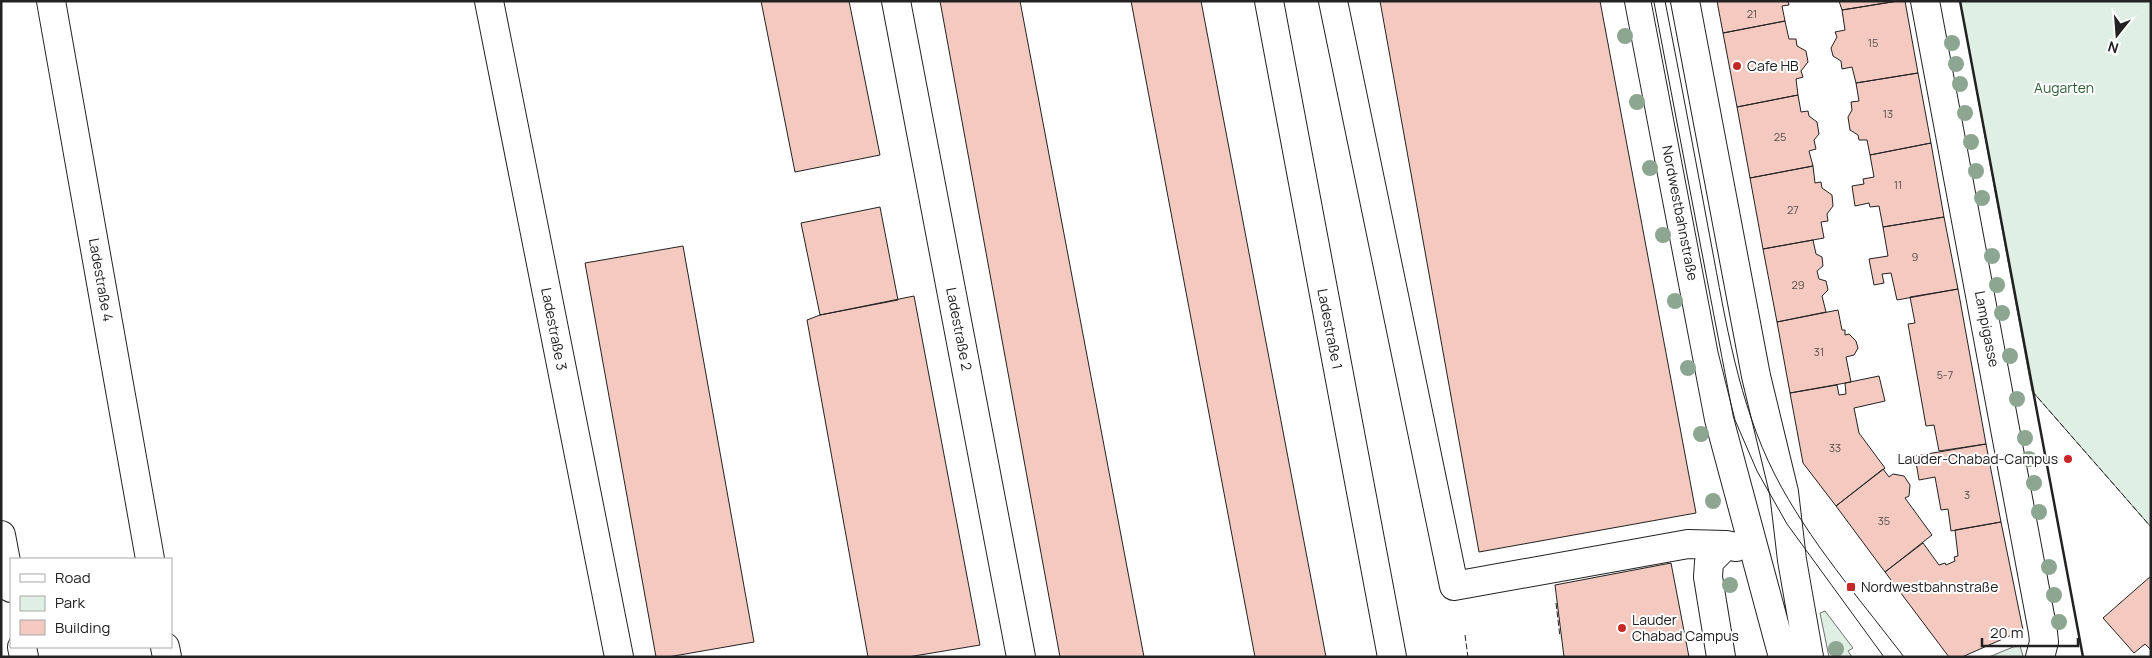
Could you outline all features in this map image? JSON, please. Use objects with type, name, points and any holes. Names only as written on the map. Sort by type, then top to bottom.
[{"type":"street","name":"Ladestraße 4","points":[[52,1],[150,558]]},
{"type":"street","name":"Ladestraße 3","points":[[489,1],[619,657]]},
{"type":"street","name":"Ladestraße 2","points":[[896,1],[1021,657]]},
{"type":"street","name":"Ladestraße 1","points":[[1269,1],[1392,657]]},
{"type":"street","points":[[1333,1],[1454,586],[1688,544],[1726,545],[1754,551]]},
{"type":"street","name":"Nordwestbahnstraße","points":[[1639,1],[1719,419],[1784,657]]},
{"type":"street","points":[[1686,1],[1756,376],[1784,492],[1792,560],[1809,657]]},
{"type":"street","name":"Lampigasse","points":[[1925,1],[2043,632],[2044,642],[2040,657]]},
{"type":"street","points":[[1,535],[10,583]]},
{"type":"street","points":[[1721,657],[1708,577],[1709,562],[1726,545]]},
{"type":"green space","name":"Augarten","points":[[1960,1],[2151,1],[2151,527],[2032,391]]},
{"type":"green space","points":[[1825,611],[1853,648],[1848,651],[1852,657],[1829,657],[1820,613]]},
{"type":"green space","points":[[2020,646],[2023,656],[2021,657],[1989,657],[2013,647]]},
{"type":"building","points":[[761,1],[849,1],[880,155],[795,172]]},
{"type":"building","points":[[940,1],[1020,1],[1144,657],[1060,657]]},
{"type":"building","points":[[1131,1],[1201,1],[1326,657],[1255,657]]},
{"type":"building","points":[[1380,1],[1600,1],[1696,513],[1479,552]]},
{"type":"building","points":[[1717,1],[1788,1],[1789,5],[1782,6],[1785,21],[1723,33]]},
{"type":"building","points":[[1839,1],[1898,1],[1842,10]]},
{"type":"building","points":[[1905,1],[1918,73],[1856,83],[1852,67],[1842,69],[1841,61],[1833,56],[1831,48],[1837,37],[1835,32],[1845,30],[1842,10]]},
{"type":"building","points":[[1785,21],[1789,39],[1796,39],[1797,46],[1806,51],[1808,62],[1801,71],[1803,77],[1796,79],[1798,95],[1737,107],[1723,33]]},
{"type":"building","points":[[1918,73],[1931,143],[1870,155],[1867,140],[1859,140],[1858,135],[1850,130],[1848,117],[1852,110],[1851,102],[1859,101],[1856,83]]},
{"type":"building","points":[[1798,95],[1801,112],[1808,111],[1809,116],[1817,122],[1819,134],[1814,140],[1816,149],[1809,151],[1813,166],[1750,178],[1737,107]]},
{"type":"building","points":[[1931,143],[1944,217],[1883,227],[1879,206],[1870,207],[1869,203],[1855,206],[1852,186],[1864,184],[1863,179],[1874,177],[1870,155]]},
{"type":"building","points":[[1813,166],[1815,183],[1821,182],[1822,188],[1832,195],[1833,206],[1827,214],[1828,221],[1821,222],[1824,238],[1763,249],[1750,178]]},
{"type":"building","points":[[880,207],[898,300],[820,315],[801,223]]},
{"type":"building","points":[[1944,217],[1958,289],[1897,300],[1891,273],[1882,274],[1884,283],[1874,285],[1869,259],[1888,256],[1883,227]]},
{"type":"building","points":[[1813,240],[1816,254],[1822,257],[1823,266],[1817,271],[1819,279],[1826,281],[1828,290],[1822,296],[1826,312],[1777,322],[1763,249]]},
{"type":"building","points":[[683,246],[754,642],[668,657],[656,657],[585,263]]},
{"type":"building","points":[[1958,289],[1986,444],[1939,451],[1934,425],[1926,426],[1908,324],[1915,323],[1910,297]]},
{"type":"building","points":[[914,296],[980,645],[908,657],[868,657],[807,320],[820,315]]},
{"type":"building","points":[[1838,310],[1842,330],[1845,330],[1845,335],[1849,334],[1856,341],[1858,348],[1854,355],[1846,357],[1851,382],[1790,393],[1777,322]]},
{"type":"building","points":[[1879,376],[1885,401],[1854,408],[1859,433],[1885,468],[1836,506],[1803,463],[1790,393],[1837,385],[1839,395],[1846,394],[1845,383]]},
{"type":"building","points":[[1986,444],[2001,522],[1951,531],[1948,509],[1941,510],[1935,477],[1919,480],[1915,456]]},
{"type":"building","points":[[1883,469],[1889,477],[1893,474],[1904,476],[1910,485],[1909,496],[1905,498],[1932,535],[1885,572],[1836,506]]},
{"type":"building","points":[[2001,522],[2023,630],[1962,657],[1949,657],[1885,572],[1923,543],[1939,565],[1945,563],[1946,565],[1955,561],[1954,557],[1958,556],[1955,530]]},
{"type":"building","name":"Lauder Chabad Campus","points":[[1671,563],[1689,657],[1564,657],[1555,585]]},
{"type":"building","points":[[2151,576],[2151,650],[2145,644],[2134,653],[2103,618]]},
{"type":"tram line","points":[[1651,1],[1718,352],[1735,420],[1757,471],[1787,524],[1884,657]]},
{"type":"tram line","points":[[1665,1],[1728,332],[1742,390],[1762,447],[1775,475],[1803,523],[1835,569],[1904,657]]},
{"type":"fence","points":[[2032,391],[2151,527]]},
{"type":"fence","points":[[1556,603],[1560,637]]},
{"type":"fence","points":[[1465,635],[1468,657]]},
{"type":"wall","points":[[1960,1],[2083,657]]},
{"type":"place","name":"Cafe HB","points":[[1737,66]]},
{"type":"place","name":"Lauder-Chabad-Campus","points":[[2068,459]]},
{"type":"place","name":"Nordwestbahnstraße","points":[[1851,587]]},
{"type":"place","name":"Lauder Chabad Campus","points":[[1622,628]]}]
